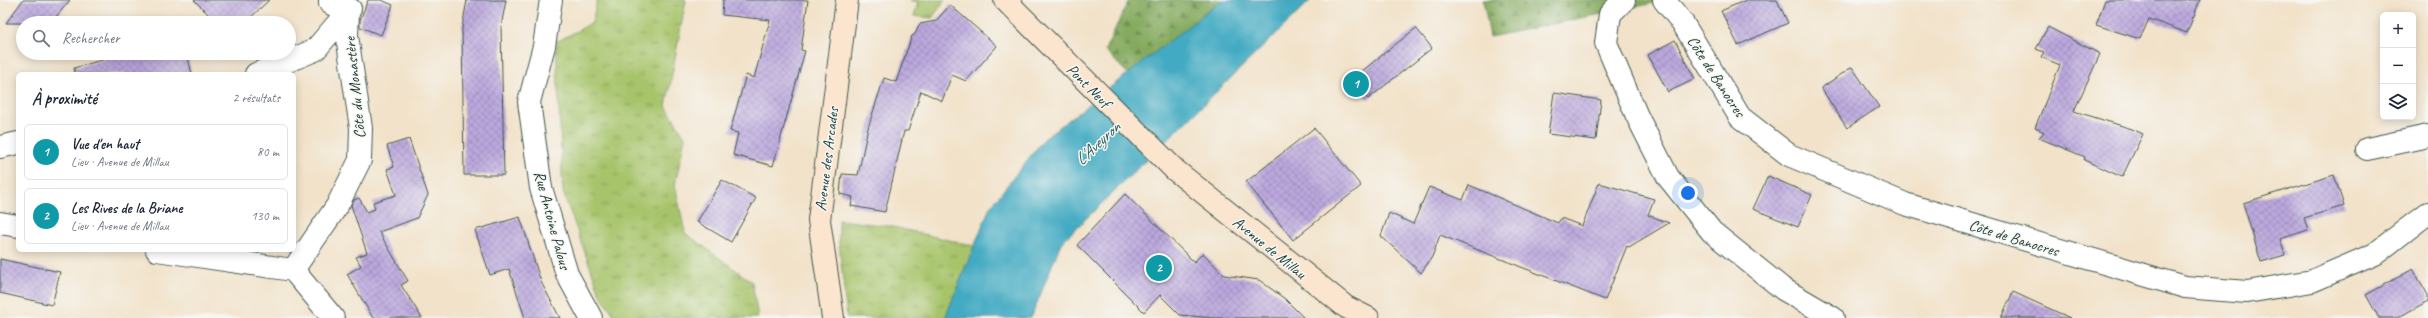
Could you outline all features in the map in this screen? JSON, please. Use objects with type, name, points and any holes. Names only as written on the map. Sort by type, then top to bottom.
[{"type":"main road","name":"Avenue des Arcades","points":[[833,318],[819,220],[847,0]]},
{"type":"main road","name":"Pont Neuf","points":[[1005,0],[1175,170]]},
{"type":"main road","name":"Avenue de Millau","points":[[1175,170],[1314,283],[1346,307],[1368,318]]},
{"type":"street","points":[[296,58],[315,50],[350,6],[330,3],[330,0]]},
{"type":"street","name":"Rue Antoine Palous","points":[[551,0],[544,46],[530,102],[541,188],[567,274],[591,318]]},
{"type":"street","points":[[1624,0],[1610,14],[1606,43],[1637,116],[1668,177],[1712,232],[1783,289],[1833,318]]},
{"type":"street","name":"Côte de Banocres","points":[[1664,0],[1690,33],[1740,116],[1788,155],[1905,204],[2185,286],[2247,292],[2312,281],[2375,254],[2428,214]]},
{"type":"street","name":"Côte du Monastère","points":[[293,270],[337,206],[360,160],[361,128],[347,36],[350,6]]},
{"type":"street","points":[[261,72],[290,60]]},
{"type":"street","points":[[2367,149],[2428,136]]},
{"type":"street","points":[[0,147],[16,143]]},
{"type":"street","points":[[0,223],[16,226]]},
{"type":"street","points":[[171,252],[293,270],[333,318]]},
{"type":"green space","points":[[597,0],[686,0],[666,106],[685,137],[675,185],[685,233],[752,282],[758,318],[616,318],[600,294],[563,192],[556,42],[592,23]]},
{"type":"green space","points":[[908,0],[945,0],[932,18],[914,16],[918,3]]},
{"type":"green space","points":[[1129,0],[1222,0],[1128,74],[1105,50]]},
{"type":"green space","points":[[1483,0],[1669,0],[1490,37]]},
{"type":"green space","points":[[839,220],[889,226],[974,246],[945,318],[847,318],[839,242]]},
{"type":"water","name":"L'Aveyron","points":[[1222,0],[1311,0],[1061,243],[1031,318],[945,318],[990,207],[1044,139]]},
{"type":"building","points":[[23,0],[70,0],[57,16],[16,16],[16,23],[6,23]]},
{"type":"building","points":[[194,0],[269,0],[252,16],[210,16]]},
{"type":"building","points":[[368,0],[381,0],[393,5],[381,35],[360,27],[360,20]]},
{"type":"building","points":[[467,0],[506,0],[501,27],[504,175],[464,175],[462,28]]},
{"type":"building","points":[[723,0],[808,0],[801,50],[805,51],[773,166],[733,155],[738,133],[730,131],[746,75],[754,78],[770,20],[722,15]]},
{"type":"building","points":[[1746,0],[1777,0],[1788,23],[1738,45],[1721,11]]},
{"type":"building","points":[[2105,0],[2200,0],[2187,33],[2149,19],[2140,39],[2096,25]]},
{"type":"building","points":[[950,5],[997,46],[966,81],[952,75],[942,101],[921,91],[908,131],[904,131],[885,212],[851,206],[853,197],[840,194],[842,174],[858,175],[868,128],[884,78],[896,82],[912,36],[915,34],[920,24],[936,21]]},
{"type":"building","points":[[2048,27],[2100,54],[2074,111],[2132,129],[2143,134],[2122,177],[2084,160],[2085,157],[2039,138],[2044,132],[2035,128],[2060,65],[2041,57],[2044,52],[2036,49]]},
{"type":"building","points":[[1416,28],[1432,48],[1368,99],[1352,79]]},
{"type":"building","points":[[1675,40],[1695,79],[1668,92],[1648,55]]},
{"type":"building","points":[[102,60],[189,60],[192,72],[75,72],[74,68]]},
{"type":"building","points":[[1852,67],[1879,107],[1847,128],[1821,88]]},
{"type":"building","points":[[1554,93],[1601,100],[1596,140],[1548,134]]},
{"type":"building","points":[[1314,128],[1361,186],[1293,240],[1246,182]]},
{"type":"building","points":[[409,139],[428,195],[417,218],[379,232],[408,281],[401,285],[422,318],[373,318],[347,274],[361,266],[356,257],[367,253],[351,205],[354,200],[359,198],[367,212],[375,209],[373,202],[396,195],[387,169],[394,167],[387,146]]},
{"type":"building","points":[[2334,175],[2344,206],[2304,218],[2308,230],[2280,239],[2285,255],[2261,262],[2243,203]]},
{"type":"building","points":[[1768,176],[1812,195],[1798,227],[1753,209]]},
{"type":"building","points":[[722,180],[756,198],[731,242],[697,222]]},
{"type":"building","points":[[1599,183],[1654,199],[1648,215],[1669,223],[1629,247],[1627,246],[1605,300],[1440,235],[1432,257],[1421,273],[1381,236],[1389,213],[1413,224],[1429,187],[1463,200],[1469,185],[1558,223],[1561,218],[1582,226]]},
{"type":"building","points":[[1125,194],[1194,262],[1203,253],[1224,275],[1259,280],[1285,299],[1304,318],[1214,318],[1180,315],[1160,295],[1144,312],[1077,245]]},
{"type":"building","points":[[520,217],[541,282],[560,318],[525,318],[509,269],[490,275],[475,230]]},
{"type":"building","points":[[0,259],[60,272],[52,305],[0,293]]},
{"type":"building","points":[[2413,269],[2428,295],[2428,301],[2397,318],[2379,318],[2366,295]]},
{"type":"building","points":[[2013,292],[2070,318],[2001,318]]},
{"type":"place","name":"Vue d'en haut","points":[[1356,84]]},
{"type":"place","name":"Les Rives de la Briane","points":[[1159,268]]}]
